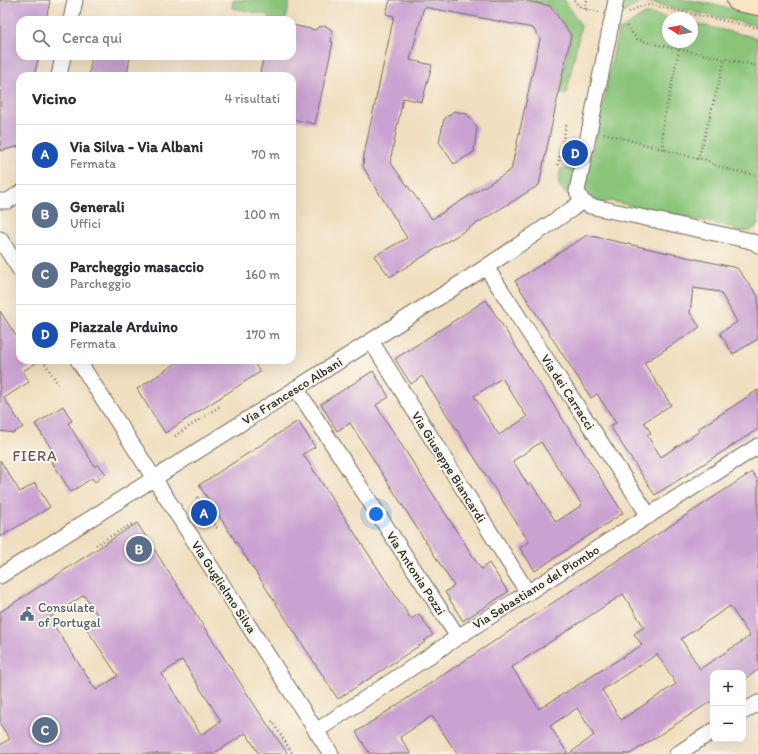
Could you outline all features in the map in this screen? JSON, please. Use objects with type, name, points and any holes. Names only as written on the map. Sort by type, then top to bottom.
[{"type":"main road","points":[[738,0],[758,4]]},
{"type":"street","points":[[72,16],[75,0]]},
{"type":"street","points":[[616,0],[577,191],[582,201],[590,206],[747,240],[758,245]]},
{"type":"street","points":[[60,72],[62,60]]},
{"type":"street","points":[[0,202],[8,201],[16,196]]},
{"type":"street","name":"Via Francesco Albani","points":[[0,576],[371,342],[486,267],[582,201]]},
{"type":"street","points":[[0,239],[16,264]]},
{"type":"street","name":"Via dei Carracci","points":[[486,267],[649,516]]},
{"type":"street","name":"Via Giuseppe Biancardi","points":[[371,342],[528,593]]},
{"type":"street","name":"Via Guglielmo Silva","points":[[81,364],[331,754]]},
{"type":"street","name":"Via Antonia Pozzi","points":[[296,388],[458,637]]},
{"type":"street","name":"Via Sebastiano del Piombo","points":[[316,731],[458,637],[758,446]]},
{"type":"street","points":[[746,710],[758,703]]},
{"type":"street","points":[[677,754],[710,733]]},
{"type":"path","points":[[574,0],[581,8],[592,10]]},
{"type":"path","points":[[585,9],[587,0]]},
{"type":"path","points":[[629,13],[641,6],[650,5],[758,28]]},
{"type":"path","points":[[625,22],[637,39],[679,50],[758,66]]},
{"type":"path","points":[[664,149],[662,132],[679,50]]},
{"type":"path","points":[[698,159],[726,59]]},
{"type":"path","points":[[558,165],[566,125]]},
{"type":"path","points":[[597,132],[698,159],[704,158],[716,166],[758,175]]},
{"type":"path","points":[[46,364],[58,384]]},
{"type":"path","points":[[175,436],[220,406]]},
{"type":"path","points":[[197,497],[217,528]]},
{"type":"path","points":[[96,545],[132,524]]},
{"type":"path","points":[[272,721],[293,754]]},
{"type":"green space","points":[[233,0],[290,0],[287,16],[269,16],[232,8]]},
{"type":"green space","points":[[523,0],[565,0],[581,26],[566,95],[559,93],[571,35],[550,6]]},
{"type":"green space","points":[[623,0],[691,0],[758,15],[758,26],[647,2],[639,3],[620,15]]},
{"type":"green space","points":[[645,14],[650,14],[662,17],[662,48],[698,48],[698,24],[758,38],[758,225],[750,231],[735,231],[731,227],[610,201],[598,202],[584,189],[618,31]]},
{"type":"green space","points":[[561,168],[576,170],[570,189],[566,194],[558,184]]},
{"type":"building","points":[[0,0],[50,0],[47,16],[16,16],[16,60],[38,60],[35,72],[16,72],[16,147],[0,151]]},
{"type":"building","points":[[390,0],[523,0],[550,6],[571,35],[539,185],[390,277],[374,256],[407,238],[363,167],[364,154],[394,16],[386,14]],"holes":[[[424,7],[533,28],[540,39],[511,170],[432,219],[390,162],[403,98],[422,102],[432,65],[410,60]]]},
{"type":"building","points":[[296,26],[315,30],[319,27],[326,26],[332,30],[331,42],[333,42],[315,124],[296,120],[296,72],[260,72],[263,60],[296,60]]},
{"type":"building","points":[[91,60],[129,60],[128,72],[90,72]]},
{"type":"building","points":[[454,111],[467,114],[477,127],[474,152],[454,164],[439,142],[444,119]]},
{"type":"building","points":[[587,235],[737,268],[758,296],[758,339],[733,354],[720,333],[737,322],[720,292],[693,288],[690,313],[700,327],[644,363],[671,405],[644,422],[651,433],[647,435],[661,457],[700,431],[698,429],[758,390],[758,429],[655,495],[610,426],[616,423],[597,394],[591,398],[515,281]]},
{"type":"building","points":[[486,300],[623,513],[535,571],[520,548],[529,542],[422,376],[411,384],[395,359]],"holes":[[[502,378],[527,417],[499,435],[474,396]],[[541,442],[582,505],[556,522],[531,483],[528,485],[513,461]]]},
{"type":"building","points":[[0,311],[16,336],[16,364],[34,364],[23,371],[29,382],[4,398],[23,427],[13,433],[0,431]]},
{"type":"building","points":[[175,364],[255,364],[260,372],[165,433],[137,389]]},
{"type":"building","points":[[373,371],[389,397],[376,405],[481,569],[489,563],[508,592],[463,621],[445,592],[454,586],[350,423],[337,431],[321,404]]},
{"type":"building","points":[[63,406],[72,421],[68,423],[95,467],[98,464],[106,474],[95,482],[92,478],[71,492],[52,462],[58,459],[35,424]]},
{"type":"building","points":[[298,421],[315,447],[303,454],[411,619],[419,614],[433,635],[424,641],[425,642],[338,699],[199,485]]},
{"type":"building","points":[[0,460],[20,492],[35,483],[50,507],[0,537]]},
{"type":"building","points":[[752,472],[758,481],[758,670],[746,678],[746,670],[710,670],[710,702],[630,754],[569,754],[594,735],[577,708],[550,726],[568,754],[457,754],[432,716],[400,737],[411,754],[370,754],[356,732]],"holes":[[[623,594],[644,627],[634,634],[642,645],[539,709],[512,667]],[[730,606],[750,636],[700,669],[681,639]],[[657,654],[676,684],[621,720],[602,690]]]},
{"type":"building","points":[[137,523],[261,715],[288,754],[259,754],[246,733],[213,754],[0,754],[0,745],[10,739],[0,724],[0,612]],"holes":[[[84,595],[98,616],[84,625],[118,676],[96,690],[49,618]],[[182,660],[221,721],[201,735],[162,674]]]},
{"type":"place","name":"Piazzale Arduino","points":[[575,153]]},
{"type":"place","name":"Via Silva - Via Albani","points":[[204,513]]},
{"type":"place","name":"Generali","points":[[139,549]]},
{"type":"place","name":"Consulate of Portugal","points":[[27,614]]},
{"type":"place","name":"Parcheggio masaccio","points":[[45,730]]},
{"type":"district","name":"FIERA","points":[[35,456]]}]
